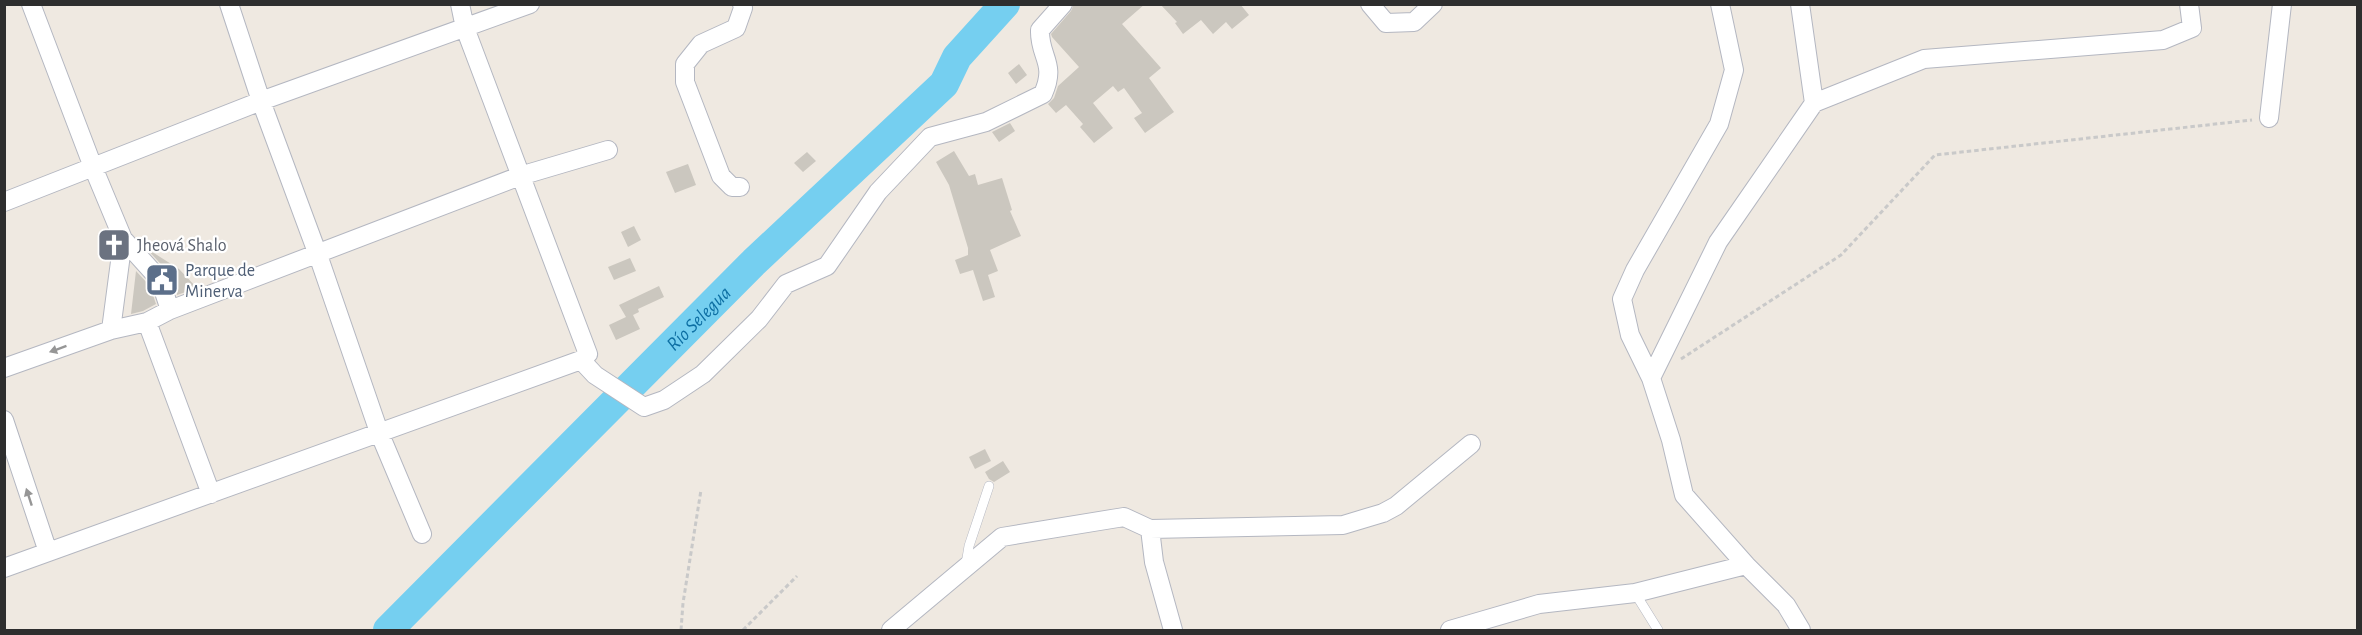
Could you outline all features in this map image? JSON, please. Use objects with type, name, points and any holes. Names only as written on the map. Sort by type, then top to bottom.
[{"type":"street","points":[[31,4],[123,239],[160,280],[170,310]]},
{"type":"street","points":[[229,4],[261,101],[318,255],[379,432],[422,534]]},
{"type":"street","points":[[4,567],[581,360],[588,354],[465,28],[459,4]]},
{"type":"street","points":[[4,202],[261,101],[530,4]]},
{"type":"street","points":[[740,187],[732,187],[721,176],[685,82],[685,64],[701,44],[736,28],[743,9],[742,4]]},
{"type":"street","points":[[581,360],[595,375],[644,407],[664,400],[703,374],[759,320],[786,284],[827,266],[878,192],[930,137],[986,122],[1043,94],[1047,86],[1049,65],[1040,40],[1040,30],[1063,4]]},
{"type":"street","points":[[1370,4],[1386,23],[1414,22],[1433,4]]},
{"type":"street","points":[[1720,4],[1734,70],[1719,124],[1635,270],[1622,299],[1630,336],[1651,378],[1671,440],[1684,495],[1746,565],[1786,605],[1801,630]]},
{"type":"street","points":[[1651,378],[1718,242],[1814,103],[1924,59],[2163,40],[2192,28],[2189,4]]},
{"type":"street","points":[[2269,118],[2282,4]]},
{"type":"street","points":[[1801,5],[1814,103]]},
{"type":"street","points":[[4,368],[111,330],[147,322],[170,310],[520,176],[608,150]]},
{"type":"street","points":[[111,330],[123,239]]},
{"type":"street","points":[[147,322],[211,494]]},
{"type":"street","points":[[4,420],[48,552]]},
{"type":"street","points":[[891,630],[1002,537],[1124,518],[1150,529],[1343,525],[1383,513],[1396,506],[1472,444]]},
{"type":"street","points":[[1150,529],[1154,562],[1173,630]]},
{"type":"street","points":[[1450,630],[1539,604],[1635,593],[1746,565]]},
{"type":"lane","points":[[965,567],[969,546],[988,486]]},
{"type":"lane","points":[[1635,593],[1658,630]]},
{"type":"path","points":[[1651,378],[1841,255],[1935,155],[2269,118]]},
{"type":"path","points":[[681,630],[683,603],[701,490]]},
{"type":"path","points":[[743,630],[797,576]]},
{"type":"building","points":[[1074,4],[1145,4],[1122,24],[1161,68],[1149,78],[1174,112],[1145,133],[1134,118],[1142,113],[1124,88],[1118,92],[1113,86],[1093,103],[1113,128],[1094,143],[1080,127],[1083,124],[1066,105],[1056,113],[1048,104],[1054,98],[1058,86],[1079,67],[1051,34],[1071,11]]},
{"type":"building","points":[[1160,4],[1240,4],[1249,15],[1232,29],[1226,22],[1213,34],[1201,20],[1183,34],[1175,23],[1177,22]]},
{"type":"building","points":[[1019,64],[1027,75],[1016,84],[1008,73]]},
{"type":"building","points":[[1010,123],[1015,131],[999,142],[992,132]]},
{"type":"building","points":[[954,151],[969,176],[975,174],[978,185],[1002,178],[1012,210],[1010,211],[1021,236],[990,250],[998,271],[988,275],[995,297],[983,301],[973,270],[960,274],[955,260],[968,255],[968,248],[949,185],[936,162]]},
{"type":"building","points":[[807,152],[816,161],[803,172],[794,163]]},
{"type":"building","points":[[688,164],[696,185],[675,193],[666,172]]},
{"type":"building","points":[[634,226],[641,240],[628,247],[621,232]]},
{"type":"building","points":[[146,248],[179,269],[197,288],[177,295],[169,273]]},
{"type":"building","points":[[630,258],[636,271],[614,280],[608,267]]},
{"type":"building","points":[[136,271],[150,286],[156,304],[131,314]]},
{"type":"building","points":[[659,286],[664,297],[638,309],[639,312],[633,315],[640,329],[616,340],[609,325],[626,317],[619,305]]},
{"type":"building","points":[[985,449],[991,461],[975,469],[969,457]]},
{"type":"building","points":[[1003,461],[1010,472],[994,482],[985,472]]},
{"type":"waterway","name":"Río Selegua","points":[[388,630],[754,262],[944,84],[957,57],[1005,4]]},
{"type":"place","name":"Jheová Shalo","points":[[114,245]]},
{"type":"place","name":"Parque de Minerva","points":[[162,280]]}]
